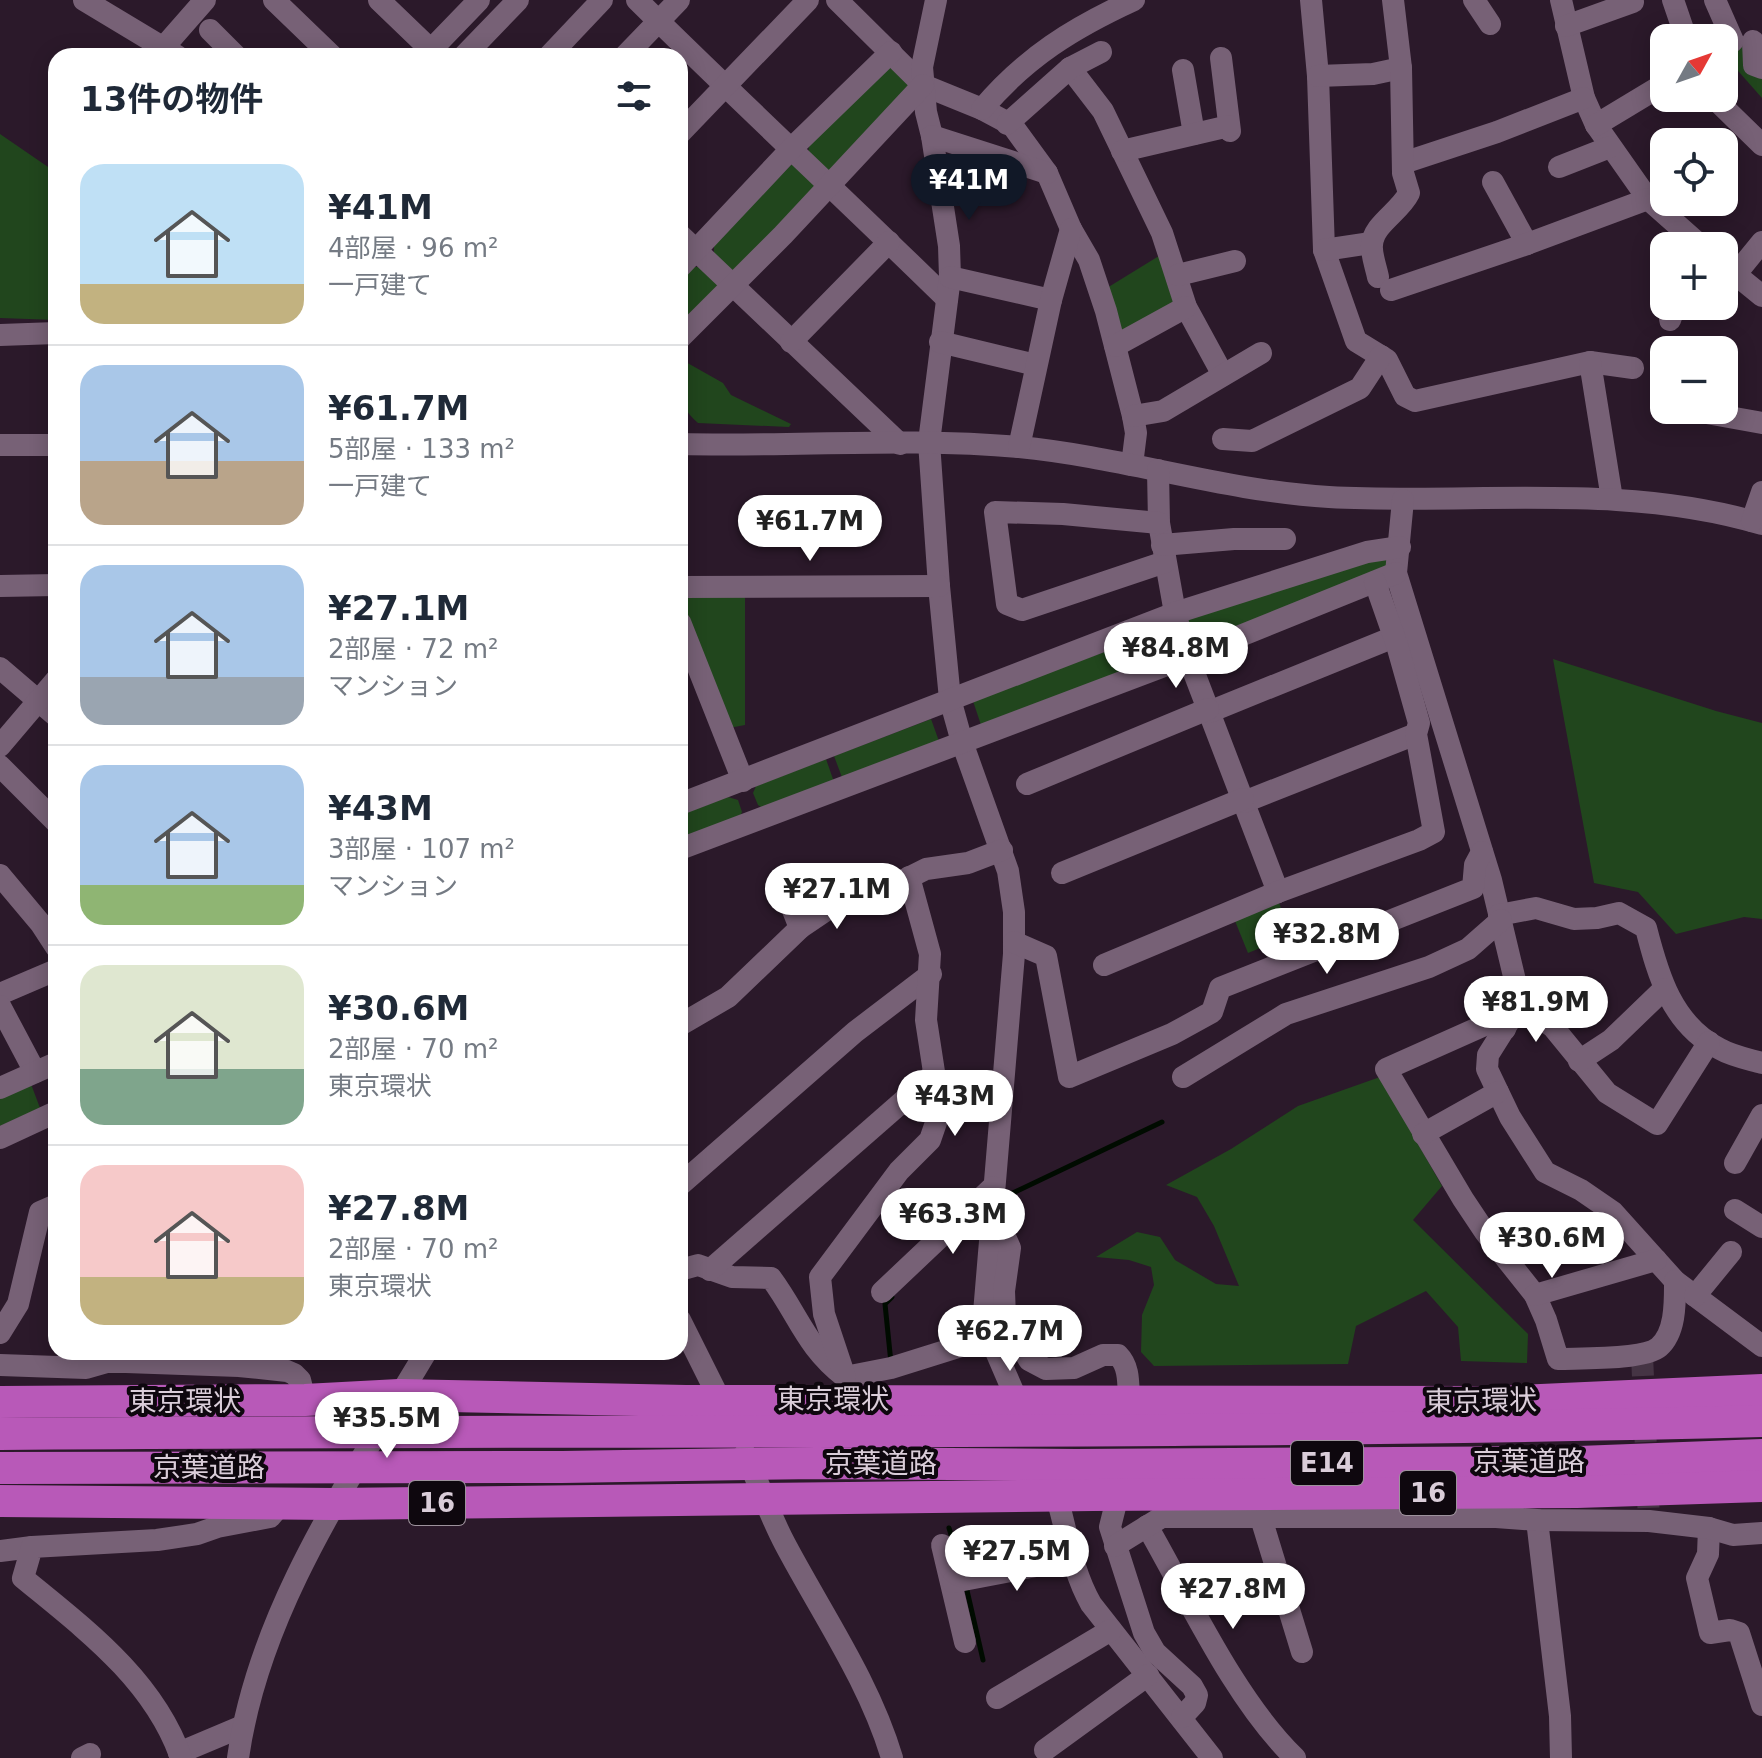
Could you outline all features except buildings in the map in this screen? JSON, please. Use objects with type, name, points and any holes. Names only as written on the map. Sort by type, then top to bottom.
[{"type":"highway","points":[[0,1382],[131,1388],[176,1401]]},
{"type":"highway","name":"東京環状","points":[[0,1402],[686,1401],[723,1406],[841,1388],[1064,1415],[1129,1401],[1497,1402],[1762,1390]]},
{"type":"highway","name":"京葉道路","points":[[0,1434],[988,1430],[1064,1415],[1567,1426],[1762,1421]]},
{"type":"highway","name":"京葉道路","points":[[0,1468],[1579,1462],[1762,1455]]},
{"type":"highway","name":"16","points":[[0,1501],[282,1503],[338,1497],[763,1491],[874,1498],[1577,1492],[1762,1486]]},
{"type":"highway","name":"16","points":[[13,1541],[76,1521],[128,1510],[149,1501]]},
{"type":"street","points":[[84,0],[163,48]]},
{"type":"street","points":[[173,48],[205,0]]},
{"type":"street","points":[[274,0],[324,48]]},
{"type":"street","points":[[379,0],[423,48]]},
{"type":"street","points":[[433,48],[479,0]]},
{"type":"street","points":[[557,48],[602,0]]},
{"type":"street","points":[[637,0],[685,48]]},
{"type":"street","points":[[633,48],[679,0]]},
{"type":"street","points":[[688,125],[808,0]]},
{"type":"street","points":[[936,0],[924,51],[923,85],[945,213],[948,288],[929,442],[939,586],[950,699],[962,742],[1002,850],[1013,898],[1014,942],[984,1313],[990,1337],[1051,1478],[1083,1589],[1111,1630],[1212,1758]]},
{"type":"street","points":[[982,109],[1007,80],[1034,56],[1068,33],[1134,0]]},
{"type":"street","points":[[1311,0],[1318,76],[1324,250],[1356,341],[1387,360],[1405,396],[1415,401],[1590,362],[1633,368]]},
{"type":"street","points":[[1393,0],[1401,68],[1403,173],[1409,193],[1403,206],[1383,220],[1371,243],[1384,283],[1527,244],[1648,199]]},
{"type":"street","points":[[1474,0],[1490,24]]},
{"type":"street","points":[[1561,0],[1584,98],[1596,125],[1648,199],[1685,232]]},
{"type":"street","points":[[1673,0],[1681,24]]},
{"type":"street","points":[[1715,0],[1743,40],[1754,65],[1762,68]]},
{"type":"street","points":[[839,1],[923,85],[1012,125],[1047,173],[1071,229],[1089,260],[1115,346],[1136,433],[1132,465]]},
{"type":"street","points":[[1566,26],[1633,2]]},
{"type":"street","points":[[470,48],[505,5]]},
{"type":"street","points":[[210,30],[228,48]]},
{"type":"street","points":[[688,51],[889,242],[948,288],[1051,300]]},
{"type":"street","points":[[891,52],[791,149],[688,242],[900,444]]},
{"type":"street","points":[[1007,124],[1070,68],[1101,52]]},
{"type":"street","points":[[1122,151],[1229,128],[1221,58]]},
{"type":"street","points":[[1070,68],[1103,111],[1162,233],[1186,307],[1223,375]]},
{"type":"street","points":[[1318,76],[1373,74],[1401,68]]},
{"type":"street","points":[[1183,70],[1194,134]]},
{"type":"street","points":[[688,330],[831,185],[923,85]]},
{"type":"street","points":[[1596,125],[1650,92]]},
{"type":"street","points":[[1403,163],[1497,132],[1584,98]]},
{"type":"street","points":[[1728,112],[1762,145]]},
{"type":"street","points":[[932,136],[1047,173]]},
{"type":"street","points":[[1559,167],[1610,147]]},
{"type":"street","points":[[1493,182],[1527,244]]},
{"type":"street","points":[[1019,447],[1051,300],[1071,229]]},
{"type":"street","points":[[791,342],[889,242]]},
{"type":"street","points":[[1738,263],[1762,242]]},
{"type":"street","points":[[1324,250],[1371,243]]},
{"type":"street","points":[[1178,275],[1235,261]]},
{"type":"street","points":[[1738,276],[1762,296]]},
{"type":"street","points":[[1115,346],[1186,307]]},
{"type":"street","points":[[0,335],[48,333]]},
{"type":"street","points":[[940,342],[1036,365]]},
{"type":"street","points":[[1133,416],[1163,411],[1261,353]]},
{"type":"street","points":[[1223,439],[1252,441],[1360,388],[1381,356]]},
{"type":"street","points":[[1590,362],[1612,499]]},
{"type":"street","points":[[1738,419],[1762,423]]},
{"type":"street","points":[[688,444],[929,442],[1019,447],[1266,490],[1326,497],[1403,500],[1579,497],[1703,511],[1757,522],[1762,492]]},
{"type":"street","points":[[0,445],[48,445]]},
{"type":"street","points":[[1158,470],[1162,544],[1175,613],[1188,657],[1278,892]]},
{"type":"street","points":[[1403,500],[1396,573],[1482,852],[1518,993],[1515,1012],[1488,1055],[1487,1069],[1510,1117],[1545,1172],[1581,1190],[1613,1212],[1675,1281],[1762,1346]]},
{"type":"street","points":[[1162,544],[1022,610],[1007,604],[995,512],[1063,514],[1162,544],[1285,539]]},
{"type":"street","points":[[688,801],[1175,613],[1367,552],[1400,547]]},
{"type":"street","points":[[688,847],[760,826],[962,742],[1188,657],[1396,573]]},
{"type":"street","points":[[1104,965],[1278,892],[1434,832],[1416,734],[1419,723],[1375,582]]},
{"type":"street","points":[[0,586],[48,585]]},
{"type":"street","points":[[688,587],[939,586]]},
{"type":"street","points":[[1027,784],[1394,637]]},
{"type":"street","points":[[688,642],[743,781]]},
{"type":"street","points":[[0,668],[48,708]]},
{"type":"street","points":[[0,746],[48,689]]},
{"type":"street","points":[[1062,873],[1416,734]]},
{"type":"street","points":[[0,766],[48,814]]},
{"type":"street","points":[[688,1020],[739,989],[800,928],[851,896],[926,869],[968,863],[1002,850]]},
{"type":"street","points":[[1014,942],[1046,956],[1069,1077],[1172,1034],[1212,1012],[1220,988],[1473,888],[1475,865],[1482,852]]},
{"type":"street","points":[[0,875],[48,937]]},
{"type":"street","points":[[787,1299],[820,1277],[899,1171],[930,1140],[940,1111],[926,1020],[931,974],[928,945],[909,877]]},
{"type":"street","points":[[785,890],[800,928]]},
{"type":"street","points":[[1183,1077],[1286,1014],[1429,967],[1468,949],[1500,918],[1536,908],[1574,919],[1619,913],[1646,928],[1664,989],[1690,1028],[1719,1049],[1762,1063]]},
{"type":"street","points":[[0,994],[48,973]]},
{"type":"street","points":[[688,1178],[855,1032],[931,974]]},
{"type":"street","points":[[1579,1061],[1611,1040],[1664,989]]},
{"type":"street","points":[[1517,1002],[1553,1027],[1607,1093],[1657,1124],[1709,1042]]},
{"type":"street","points":[[0,1006],[35,1072]]},
{"type":"street","points":[[1505,1029],[1487,1024],[1386,1069],[1485,1232],[1535,1295],[1558,1359],[1642,1354],[1657,1349],[1666,1337],[1675,1309],[1675,1281]]},
{"type":"street","points":[[0,1088],[48,1066]]},
{"type":"street","points":[[710,1270],[934,1074]]},
{"type":"street","points":[[1423,1134],[1498,1092]]},
{"type":"street","points":[[0,1138],[48,1118]]},
{"type":"street","points":[[1735,1163],[1759,1127]]},
{"type":"street","points":[[882,1292],[993,1187]]},
{"type":"street","points":[[0,1333],[18,1304],[40,1212],[48,1208]]},
{"type":"street","points":[[1735,1210],[1762,1227]]},
{"type":"street","points":[[989,1234],[1006,1239],[1010,1248],[1004,1291],[1005,1317],[1029,1360],[1046,1369],[1074,1368],[1103,1355],[1118,1355],[1127,1371],[1129,1401]]},
{"type":"street","points":[[1695,1296],[1731,1252]]},
{"type":"street","points":[[1535,1295],[1656,1260]]},
{"type":"street","points":[[688,1268],[698,1265],[732,1277],[771,1278],[841,1388]]},
{"type":"street","points":[[820,1277],[824,1314],[841,1388]]},
{"type":"street","points":[[688,1336],[763,1491],[783,1540],[879,1718],[892,1758]]},
{"type":"street","points":[[841,1388],[891,1368],[990,1337]]},
{"type":"street","points":[[0,1365],[86,1368],[112,1360]]},
{"type":"street","points":[[159,1360],[287,1371],[300,1380],[305,1400]]},
{"type":"street","points":[[238,1758],[250,1696],[278,1619],[338,1497],[421,1360]]},
{"type":"street","points":[[1106,1495],[1115,1546],[1150,1646],[1196,1691],[1195,1703],[1182,1717]]},
{"type":"street","points":[[243,1726],[180,1756],[167,1725],[119,1661],[23,1578],[13,1541],[157,1540],[270,1517],[282,1503]]},
{"type":"street","points":[[1115,1546],[1162,1517],[1496,1517],[1649,1521],[1709,1528],[1733,1535],[1762,1533]]},
{"type":"street","points":[[1261,1518],[1302,1652]]},
{"type":"street","points":[[1537,1520],[1560,1716],[1561,1758]]},
{"type":"street","points":[[1147,1526],[1269,1733],[1295,1758]]},
{"type":"street","points":[[1709,1528],[1708,1554],[1697,1578],[1710,1633],[1730,1630],[1739,1633],[1753,1645],[1762,1705]]},
{"type":"street","points":[[942,1545],[965,1642]]},
{"type":"street","points":[[953,1582],[1072,1559]]},
{"type":"street","points":[[997,1698],[1111,1630]]},
{"type":"street","points":[[1045,1750],[1148,1675]]},
{"type":"green space","points":[[1746,45],[1762,70],[1762,98],[1738,71],[1738,49]]},
{"type":"green space","points":[[890,61],[910,81],[912,92],[836,171],[823,171],[808,156],[809,145]]},
{"type":"green space","points":[[0,134],[48,167],[48,320],[0,318]]},
{"type":"green space","points":[[792,164],[818,189],[739,271],[727,270],[714,258],[714,244]]},
{"type":"green space","points":[[1167,251],[1182,299],[1117,336],[1102,291]]},
{"type":"green space","points":[[693,267],[705,267],[719,280],[720,292],[688,324],[688,272]]},
{"type":"green space","points":[[688,363],[723,383],[731,395],[791,424],[789,427],[698,423],[688,412]]},
{"type":"green space","points":[[1382,556],[1388,560],[1386,571],[1191,643],[1185,614]]},
{"type":"green space","points":[[688,592],[745,592],[745,725],[729,728],[688,625]]},
{"type":"green space","points":[[1165,629],[1174,644],[1171,653],[981,725],[973,701]]},
{"type":"green space","points":[[1553,659],[1762,723],[1762,919],[1744,917],[1676,934],[1638,892],[1594,883]]},
{"type":"green space","points":[[931,719],[940,744],[843,780],[834,756]]},
{"type":"green space","points":[[826,759],[834,782],[764,809],[758,805],[753,793],[756,786]]},
{"type":"green space","points":[[728,797],[738,800],[742,812],[739,819],[688,838],[688,812]]},
{"type":"green space","points":[[1277,898],[1292,935],[1248,953],[1233,916]]},
{"type":"green space","points":[[1380,1077],[1442,1186],[1413,1220],[1528,1334],[1527,1363],[1461,1361],[1458,1327],[1426,1291],[1356,1326],[1348,1364],[1154,1366],[1141,1352],[1142,1315],[1154,1285],[1151,1267],[1129,1260],[1096,1257],[1137,1232],[1160,1237],[1175,1260],[1216,1284],[1239,1286],[1214,1226],[1197,1197],[1166,1185],[1231,1149],[1298,1106]]},
{"type":"green space","points":[[31,1084],[40,1108],[0,1126],[0,1098]]},
{"type":"waterway","points":[[1000,1199],[1162,1122]]},
{"type":"waterway","points":[[891,1363],[885,1304],[892,1297]]},
{"type":"waterway","points":[[949,1528],[963,1573]]},
{"type":"waterway","points":[[966,1586],[983,1660]]},
{"type":"tunnel","points":[[1642,1354],[1649,1521]]}]
